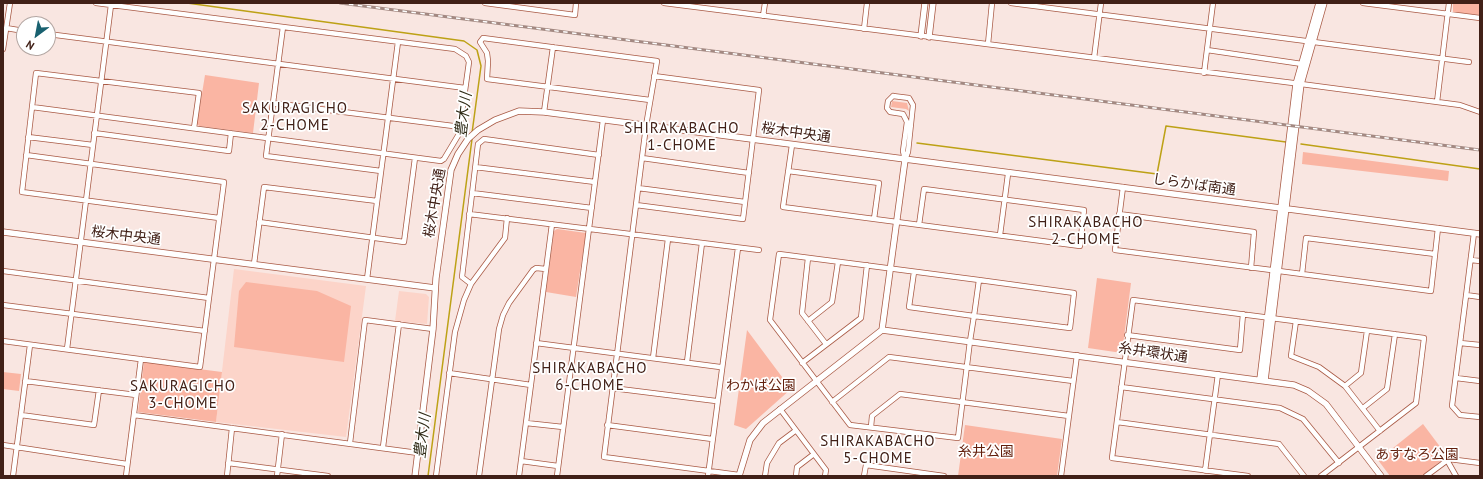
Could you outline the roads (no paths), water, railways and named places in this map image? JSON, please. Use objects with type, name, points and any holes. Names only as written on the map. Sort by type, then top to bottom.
[{"type":"street","points":[[3,49],[10,3]]},
{"type":"street","points":[[32,107],[441,161],[444,159],[459,134],[469,62],[461,51],[96,3]]},
{"type":"street","points":[[485,3],[575,15],[576,3]]},
{"type":"street","points":[[665,3],[1460,105],[1480,112]]},
{"type":"street","points":[[763,16],[765,3]]},
{"type":"street","points":[[864,29],[867,3]]},
{"type":"street","points":[[921,36],[926,3]]},
{"type":"street","points":[[929,37],[933,3]]},
{"type":"street","points":[[988,44],[992,3]]},
{"type":"street","points":[[1011,3],[1469,62]]},
{"type":"street","points":[[1094,58],[1101,3]]},
{"type":"street","points":[[1204,73],[1213,3]]},
{"type":"street","points":[[1299,84],[1311,41],[1319,3]]},
{"type":"street","points":[[1262,380],[1266,317],[1275,271],[1284,209],[1302,64],[1324,3]]},
{"type":"street","points":[[1363,3],[1480,18]]},
{"type":"street","points":[[1437,102],[1449,3]]},
{"type":"street","points":[[67,349],[111,5]]},
{"type":"street","points":[[283,27],[266,156],[381,171]]},
{"type":"street","points":[[6,28],[16,29]]},
{"type":"street","points":[[56,35],[465,88]]},
{"type":"street","points":[[650,100],[487,79],[487,53],[480,42],[483,38],[657,61],[646,126],[604,457],[708,474],[739,476],[750,440],[763,423],[882,330],[905,160],[908,152],[913,105],[908,98],[893,96],[888,101],[887,108],[890,112],[903,114],[907,122],[903,151],[905,160]]},
{"type":"street","points":[[367,279],[398,42]]},
{"type":"street","points":[[544,112],[553,48]]},
{"type":"street","points":[[1207,50],[1302,64]]},
{"type":"street","points":[[194,128],[199,93],[36,73],[22,192],[219,218]]},
{"type":"street","points":[[636,205],[743,219],[759,90],[654,76]]},
{"type":"street","points":[[273,103],[460,127]]},
{"type":"street","name":"桜木中央通","points":[[3,232],[435,288],[449,180],[458,154],[468,139],[478,130],[508,114],[525,111],[544,112],[905,160]]},
{"type":"street","points":[[557,476],[603,120]]},
{"type":"street","points":[[94,133],[229,151],[231,134]]},
{"type":"street","points":[[28,137],[93,145]]},
{"type":"street","points":[[471,284],[462,277],[478,144],[484,139],[599,155]]},
{"type":"street","points":[[792,145],[783,207],[1080,246],[1084,210],[924,189],[919,224]]},
{"type":"street","points":[[3,341],[200,367],[224,182],[26,155]]},
{"type":"street","points":[[260,222],[404,242],[415,158]]},
{"type":"street","points":[[642,158],[749,173]]},
{"type":"street","name":"しらかば南通","points":[[905,160],[1477,234]]},
{"type":"street","points":[[476,167],[595,182]]},
{"type":"street","points":[[788,170],[879,182],[874,219]]},
{"type":"street","points":[[1000,235],[1008,174]]},
{"type":"street","points":[[254,264],[264,187],[377,201]]},
{"type":"street","points":[[1123,187],[1115,250],[1251,268],[1431,291],[1438,228]]},
{"type":"street","points":[[638,188],[745,202]]},
{"type":"street","points":[[472,193],[592,208]]},
{"type":"street","points":[[469,214],[759,250]]},
{"type":"street","points":[[1119,214],[1254,232],[1251,268]]},
{"type":"street","points":[[436,476],[454,332],[464,300],[471,284],[505,238],[507,218]]},
{"type":"street","points":[[519,476],[552,224]]},
{"type":"street","points":[[1477,234],[1471,260],[1452,406],[1460,414],[1480,417]]},
{"type":"street","points":[[1302,274],[1306,238],[1435,254]]},
{"type":"street","points":[[653,358],[668,239]]},
{"type":"street","points":[[687,362],[702,243]]},
{"type":"street","points":[[708,474],[720,367],[738,248]]},
{"type":"street","points":[[914,272],[909,307],[974,316],[1070,328],[1074,293],[979,280],[891,269],[867,265],[779,254],[770,320],[850,425],[958,438],[970,342],[974,316],[979,280]]},
{"type":"street","points":[[808,258],[802,313],[826,344]]},
{"type":"street","points":[[1471,260],[1480,261]]},
{"type":"street","points":[[808,321],[832,302],[838,262]]},
{"type":"street","points":[[802,363],[861,318],[867,265]]},
{"type":"street","points":[[479,476],[499,329],[509,303],[533,270],[536,268],[546,269]]},
{"type":"street","points":[[3,271],[209,298]]},
{"type":"street","points":[[1262,380],[1273,318],[1275,271]]},
{"type":"street","points":[[415,476],[433,329],[435,288]]},
{"type":"street","points":[[1466,295],[1480,297]]},
{"type":"street","points":[[1248,476],[1112,458],[1133,300],[1424,338],[1416,403],[1321,476]]},
{"type":"street","points":[[3,305],[205,331]]},
{"type":"street","points":[[1128,335],[1240,350],[1244,314]]},
{"type":"street","points":[[350,443],[365,320],[433,329]]},
{"type":"street","points":[[1296,321],[1291,356],[1319,367],[1345,386],[1380,430]]},
{"type":"street","points":[[383,447],[398,324]]},
{"type":"street","name":"糸井環状通","points":[[882,330],[1294,384],[1326,404],[1381,476]]},
{"type":"street","points":[[1345,386],[1361,373],[1367,331]]},
{"type":"street","points":[[1363,408],[1387,389],[1395,334]]},
{"type":"street","points":[[536,343],[720,367]]},
{"type":"street","points":[[1460,343],[1480,345]]},
{"type":"street","points":[[13,476],[30,345]]},
{"type":"street","points":[[1061,476],[1077,355]]},
{"type":"street","points":[[832,402],[890,358],[1073,381]]},
{"type":"street","points":[[126,476],[141,359]]},
{"type":"street","points":[[449,373],[531,385]]},
{"type":"street","points":[[1205,471],[1218,374]]},
{"type":"street","points":[[1456,378],[1480,381]]},
{"type":"street","points":[[25,381],[136,395]]},
{"type":"street","points":[[1121,387],[1280,408],[1292,412],[1303,419],[1339,463]]},
{"type":"street","points":[[612,388],[716,401]]},
{"type":"street","points":[[21,415],[94,425],[100,390]]},
{"type":"street","points":[[871,427],[872,416],[900,394],[1069,416]]},
{"type":"street","points":[[780,409],[795,431],[826,470],[825,476]]},
{"type":"street","points":[[134,415],[418,452]]},
{"type":"street","points":[[1116,422],[1279,444],[1304,476]]},
{"type":"street","points":[[526,423],[563,427]]},
{"type":"street","points":[[607,425],[712,439]]},
{"type":"street","points":[[227,476],[232,428]]},
{"type":"street","points":[[765,476],[767,463],[779,443],[795,431]]},
{"type":"street","points":[[277,476],[282,434]]},
{"type":"street","points":[[3,444],[127,464]]},
{"type":"street","points":[[796,476],[797,467],[814,454]]},
{"type":"street","points":[[1426,476],[1447,460],[1480,463]]},
{"type":"street","points":[[1447,460],[1456,476]]},
{"type":"street","points":[[521,461],[558,466]]},
{"type":"street","points":[[228,463],[328,476]]},
{"type":"street","points":[[864,476],[866,465],[944,476]]},
{"type":"waterway","name":"豊木川","points":[[187,3],[464,41],[477,50],[481,66],[472,133]]},
{"type":"waterway","points":[[917,143],[1157,174],[1166,126],[1286,142]]},
{"type":"waterway","name":"豊木川","points":[[428,476],[472,139]]},
{"type":"waterway","points":[[1301,144],[1480,169]]},
{"type":"railway","points":[[340,3],[1480,150]]},
{"type":"district","name":"SAKURAGICHO 2-CHOME","points":[[295,118]]},
{"type":"district","name":"SHIRAKABACHO 1-CHOME","points":[[682,138]]},
{"type":"district","name":"SHIRAKABACHO 2-CHOME","points":[[1086,232]]},
{"type":"district","name":"SHIRAKABACHO 6-CHOME","points":[[590,378]]},
{"type":"district","name":"SAKURAGICHO 3-CHOME","points":[[183,396]]},
{"type":"district","name":"SHIRAKABACHO 5-CHOME","points":[[878,450]]},
{"type":"park label","name":"わかば公園","points":[[761,386]]},
{"type":"park label","name":"糸井公園","points":[[986,452]]},
{"type":"park label","name":"あすなろ公園","points":[[1417,455]]}]
